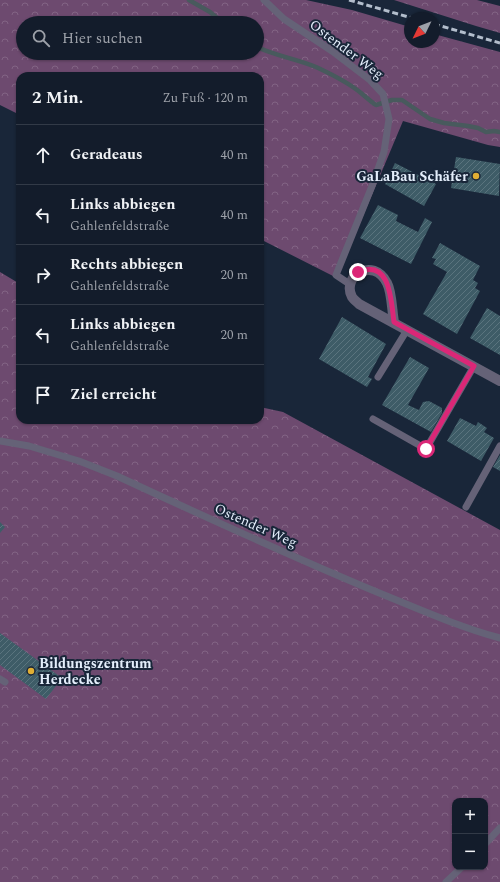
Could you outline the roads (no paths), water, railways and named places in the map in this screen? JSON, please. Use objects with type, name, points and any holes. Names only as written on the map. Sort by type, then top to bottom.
[{"type":"street","points":[[394,322],[387,282],[377,272],[370,269],[358,272],[353,278],[350,290],[353,298],[359,304],[500,381]]},
{"type":"lane","name":"Ostender Weg","points":[[264,0],[284,19],[332,51],[370,80],[383,94],[389,119],[384,152],[372,186],[336,274],[351,285]]},
{"type":"lane","points":[[378,377],[407,330]]},
{"type":"lane","points":[[373,419],[426,449],[474,366]]},
{"type":"lane","name":"Ostender Weg","points":[[0,441],[29,446],[79,461],[117,476],[341,577],[476,632],[500,638]]},
{"type":"lane","points":[[466,507],[500,446]]},
{"type":"lane","points":[[488,841],[500,828]]},
{"type":"lane","points":[[446,882],[459,870]]},
{"type":"waterway","points":[[189,0],[215,16]]},
{"type":"waterway","points":[[264,50],[321,69],[351,86],[376,105],[392,100],[402,100],[430,119],[444,123],[478,128],[486,132],[500,132]]},
{"type":"railway","points":[[349,0],[404,16]]},
{"type":"railway","points":[[440,26],[500,43]]},
{"type":"place","name":"GaLaBau Schäfer","points":[[476,176]]},
{"type":"place","name":"Bildungszentrum Herdecke","points":[[31,671]]}]
